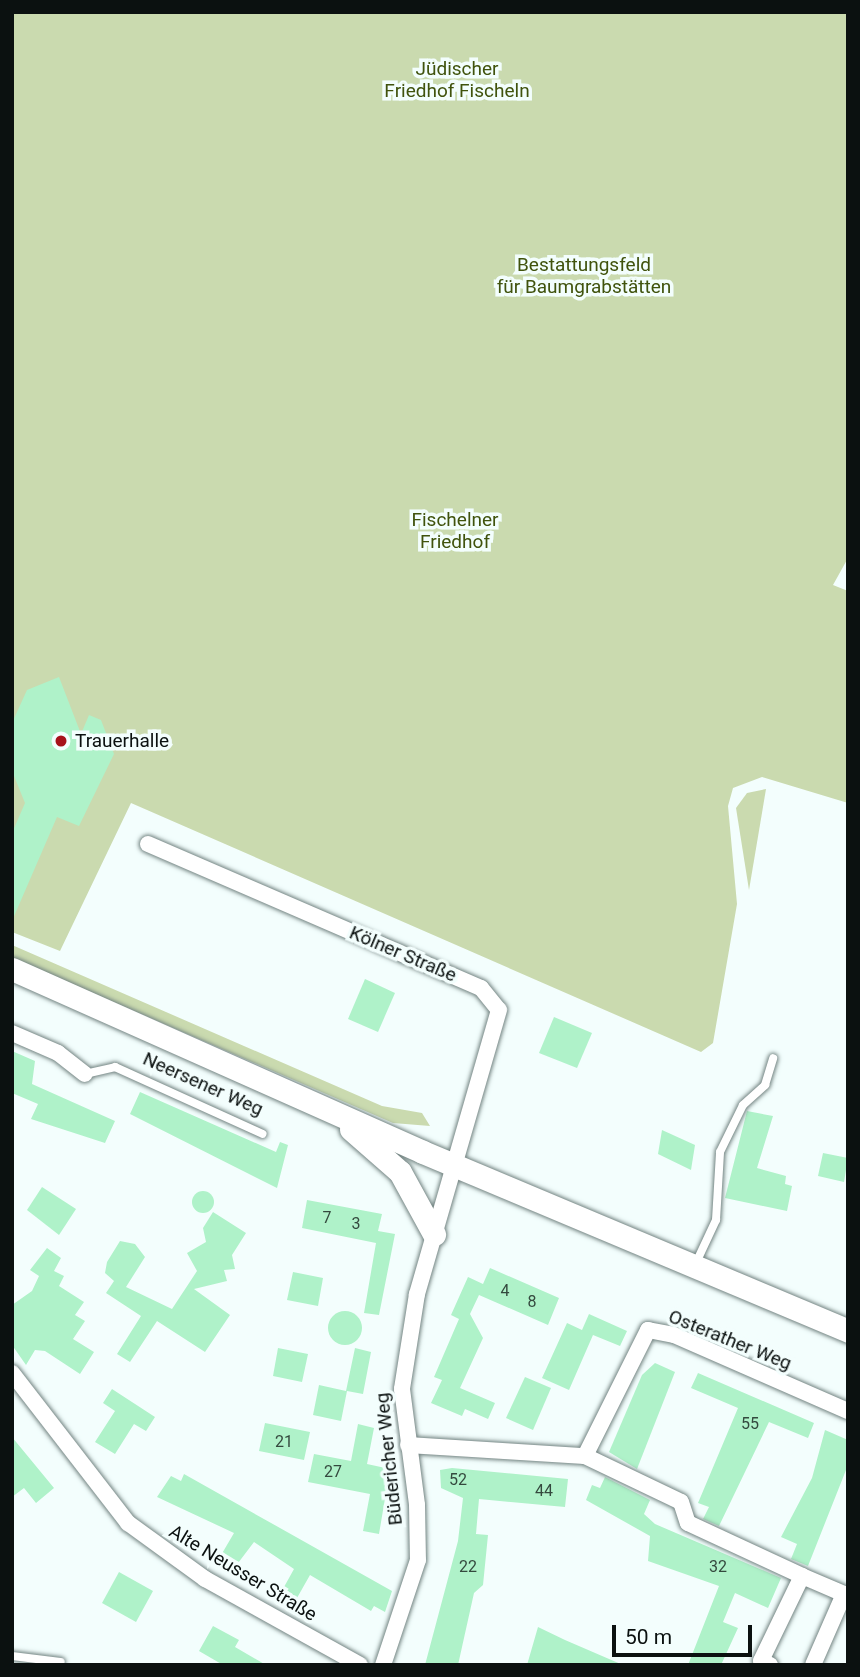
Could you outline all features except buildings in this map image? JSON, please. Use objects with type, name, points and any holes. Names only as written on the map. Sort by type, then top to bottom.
[{"type":"main road","points":[[12,969],[456,1166],[848,1331]]},
{"type":"main road","points":[[330,1111],[400,1172],[434,1234]]},
{"type":"street","name":"Kölner Straße","points":[[148,844],[493,996],[498,1030],[456,1166]]},
{"type":"street","name":"Neersener Weg","points":[[12,1033],[58,1053],[85,1074]]},
{"type":"street","name":"Büdericher Weg","points":[[383,1665],[418,1560],[402,1389],[434,1234],[456,1166]]},
{"type":"street","name":"Osterather Weg","points":[[585,1456],[648,1330],[674,1335],[848,1411]]},
{"type":"street","name":"Alte Neusser Straße","points":[[12,1373],[128,1524],[205,1579],[360,1665]]},
{"type":"street","points":[[408,1445],[585,1456],[681,1502],[688,1523],[844,1594],[813,1665]]},
{"type":"street","points":[[770,1665],[761,1661],[802,1576]]},
{"type":"lane","points":[[693,1267],[716,1220],[720,1152],[743,1105],[765,1085],[773,1058]]},
{"type":"lane","name":"Neersener Weg","points":[[85,1074],[116,1067],[263,1134]]},
{"type":"lane","points":[[12,1656],[61,1662]]},
{"type":"green space","name":"Fischelner Friedhof","points":[[12,12],[848,12],[848,558],[833,585],[848,591],[848,803],[762,777],[733,788],[728,806],[737,904],[713,1043],[701,1052],[131,803],[60,951],[12,932]]},
{"type":"green space","points":[[766,789],[749,890],[736,808],[747,793]]},
{"type":"green space","points":[[12,945],[382,1106],[422,1113],[430,1126],[393,1123],[12,958]]},
{"type":"place","name":"Trauerhalle","points":[[61,741]]},
{"type":"park label","name":"Jüdischer Friedhof Fischeln","points":[[457,80]]},
{"type":"park label","name":"Bestattungsfeld für Baumgrabstätten","points":[[584,276]]}]
